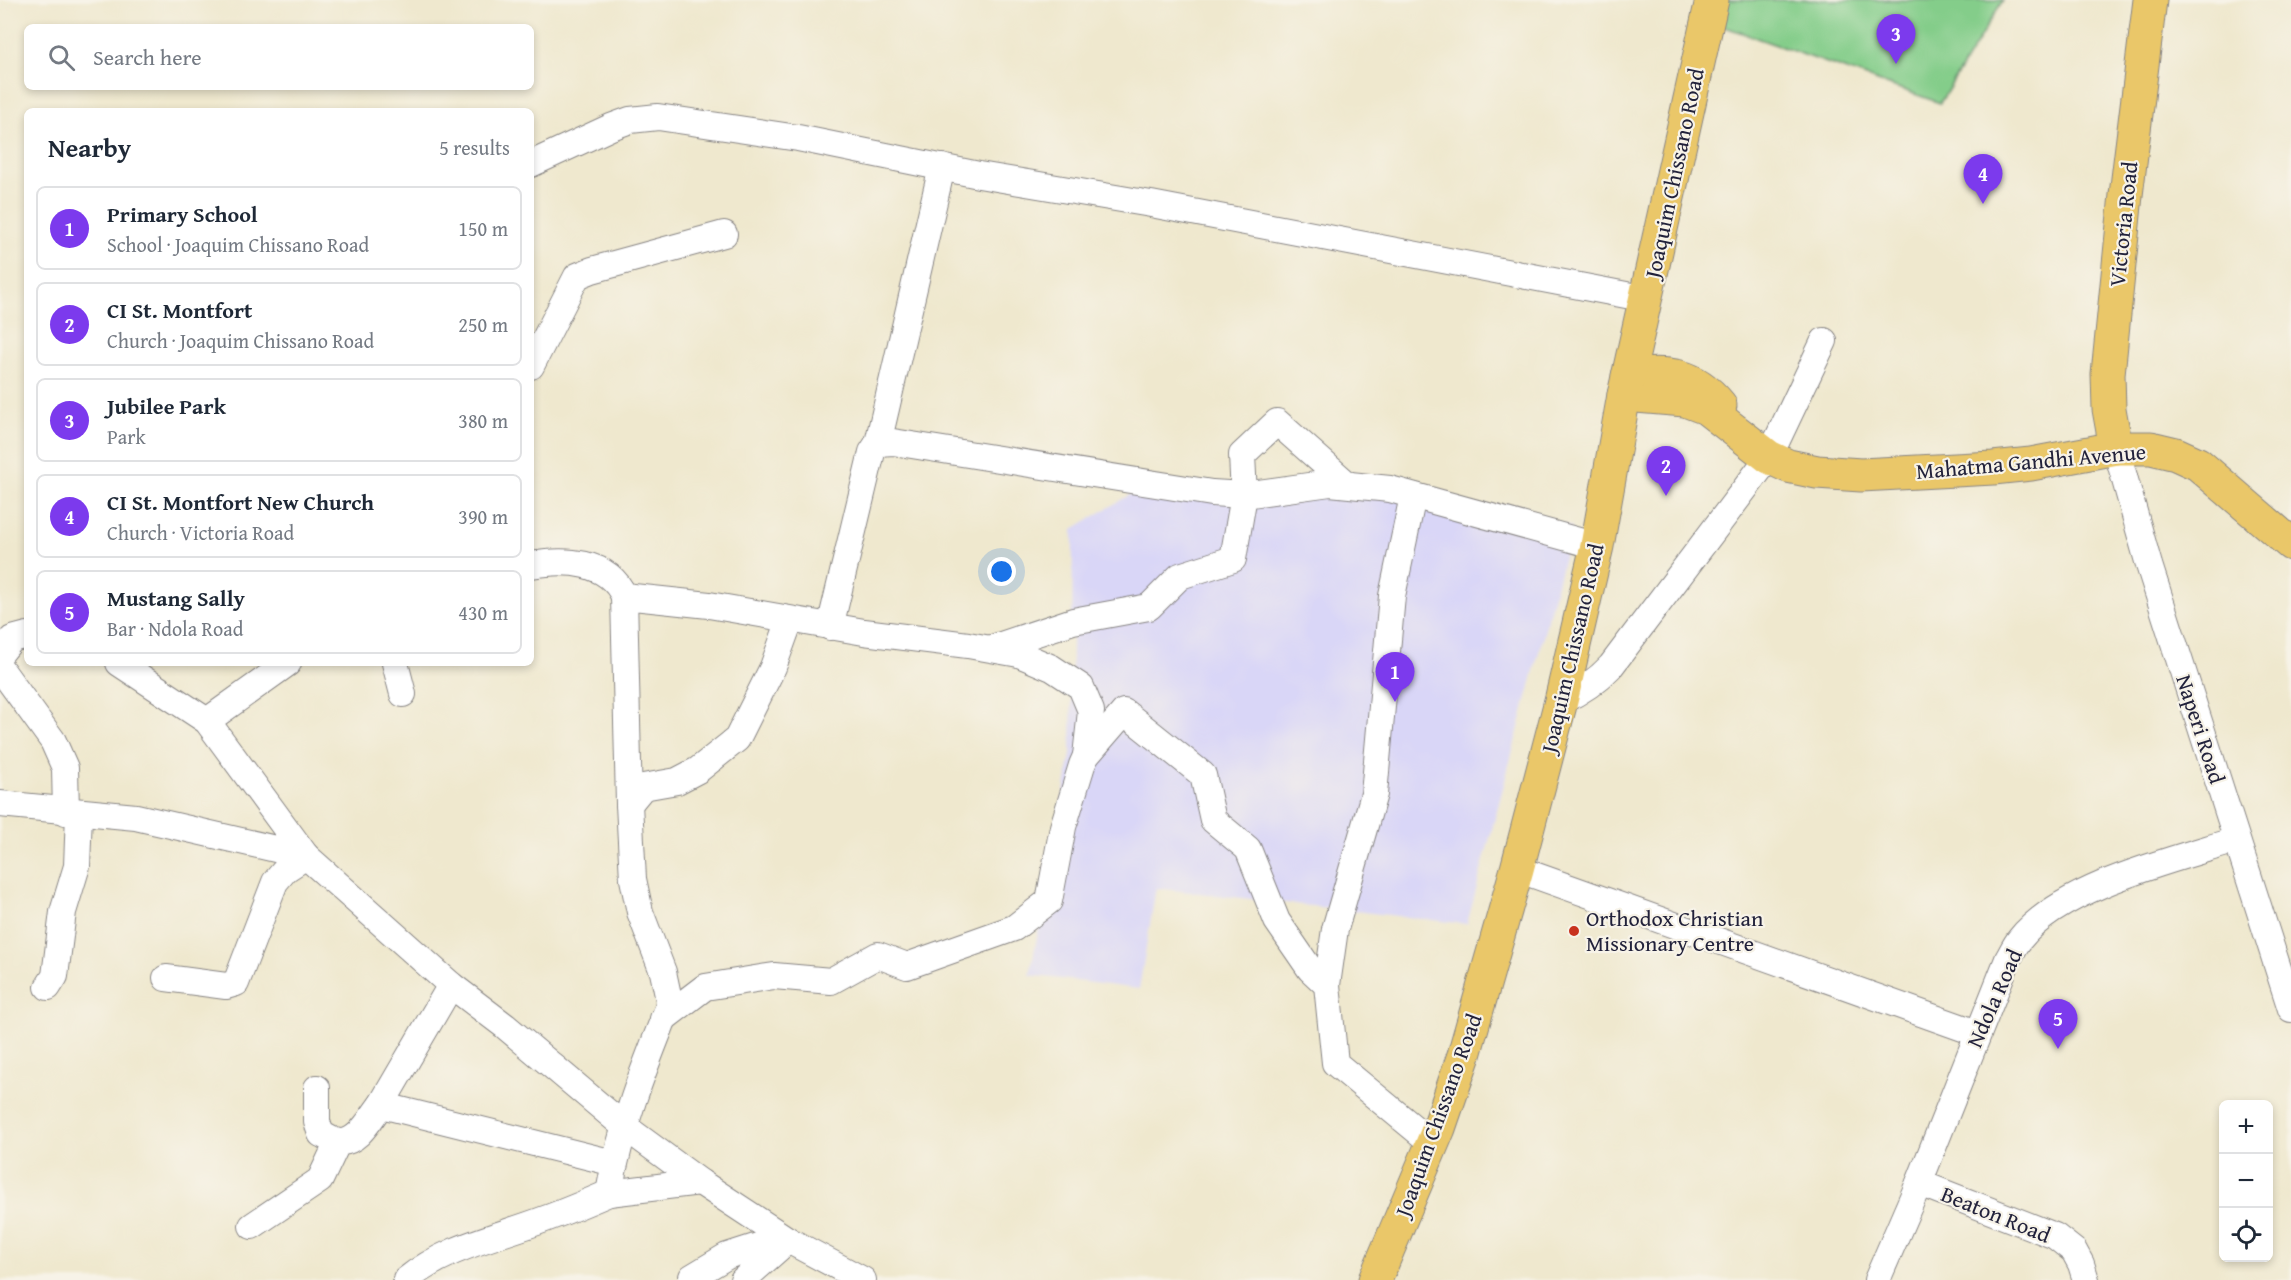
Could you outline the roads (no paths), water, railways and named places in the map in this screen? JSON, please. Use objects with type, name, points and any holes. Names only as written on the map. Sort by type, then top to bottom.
[{"type":"main road","name":"Joaquim Chissano Road","points":[[1376,1280],[1432,1143],[1464,1055],[1517,870],[1561,701],[1597,546],[1626,385],[1712,0]]},
{"type":"main road","name":"Victoria Road","points":[[2116,448],[2109,409],[2108,374],[2126,195],[2150,0]]},
{"type":"main road","points":[[1626,385],[1661,373],[1685,377],[1709,391],[1758,448]]},
{"type":"main road","name":"Mahatma Gandhi Avenue","points":[[1758,448],[1788,466],[1817,472],[1861,475],[1993,468],[2031,464],[2116,448],[2151,448],[2176,454],[2198,464],[2291,544]]},
{"type":"street","points":[[534,163],[630,120],[658,117],[798,138],[1647,299]]},
{"type":"street","points":[[830,627],[872,452],[878,443],[942,167]]},
{"type":"street","points":[[534,360],[577,276],[724,234]]},
{"type":"street","points":[[1561,701],[1590,686],[1611,666],[1758,448],[1824,341]]},
{"type":"street","points":[[989,649],[1073,621],[1149,607],[1180,576],[1233,559],[1244,495],[1242,455],[1277,422],[1347,484]]},
{"type":"street","points":[[878,443],[893,442],[1212,493],[1244,495],[1330,483],[1390,489],[1597,546]]},
{"type":"street","name":"Naperi Road","points":[[2116,448],[2236,840],[2291,1009]]},
{"type":"street","points":[[1413,496],[1392,596],[1374,794],[1335,929],[1328,985],[1335,1063],[1432,1143]]},
{"type":"street","points":[[534,564],[558,560],[601,570],[619,584],[624,596],[633,879],[640,912],[663,972],[669,1000],[636,1089],[614,1163],[609,1193]]},
{"type":"street","points":[[624,596],[709,605],[830,627],[1019,654],[1052,668],[1081,687],[1091,711],[1086,756],[1064,827],[1049,901],[1014,928],[907,966],[878,955],[831,981],[774,976],[705,987],[663,1019]]},
{"type":"street","points":[[629,804],[643,787],[677,781],[698,770],[737,739],[773,667],[790,620]]},
{"type":"street","points":[[6,647],[65,768],[73,812],[77,866],[63,912],[55,975],[48,987]]},
{"type":"street","points":[[124,666],[207,721],[306,856],[451,985],[505,1026],[625,1127],[700,1182],[788,1240],[863,1280]]},
{"type":"street","points":[[207,721],[284,666]]},
{"type":"street","points":[[395,666],[403,694]]},
{"type":"street","points":[[1086,756],[1124,712],[1203,775],[1213,820],[1248,849],[1277,921],[1310,969],[1328,985]]},
{"type":"street","points":[[0,804],[136,817],[306,856]]},
{"type":"street","name":"Ndola Road","points":[[1877,1280],[1977,1032],[2008,959],[2020,939],[2059,906],[2098,887],[2236,840]]},
{"type":"street","points":[[166,978],[226,986],[236,983],[275,882],[286,870],[306,856]]},
{"type":"street","points":[[1517,870],[1977,1032]]},
{"type":"street","points":[[317,1088],[317,1122],[321,1134],[338,1142],[348,1141],[359,1133],[381,1105],[451,985]]},
{"type":"street","points":[[381,1105],[614,1163]]},
{"type":"street","points":[[252,1226],[320,1180],[338,1142]]},
{"type":"street","points":[[406,1280],[443,1255],[546,1219],[609,1193],[700,1182]]},
{"type":"street","name":"Beaton Road","points":[[1918,1183],[2055,1236],[2074,1251],[2086,1280]]},
{"type":"street","points":[[692,1277],[727,1256],[761,1245],[788,1240]]},
{"type":"street","points":[[743,1280],[788,1240]]},
{"type":"place","name":"Jubilee Park","points":[[1896,64]]},
{"type":"place","name":"CI St. Montfort New Church","points":[[1983,204]]},
{"type":"place","name":"CI St. Montfort","points":[[1666,496]]},
{"type":"place","name":"Primary School","points":[[1395,702]]},
{"type":"place","name":"Orthodox Christian Missionary Centre","points":[[1574,931]]},
{"type":"place","name":"Mustang Sally","points":[[2058,1049]]}]
